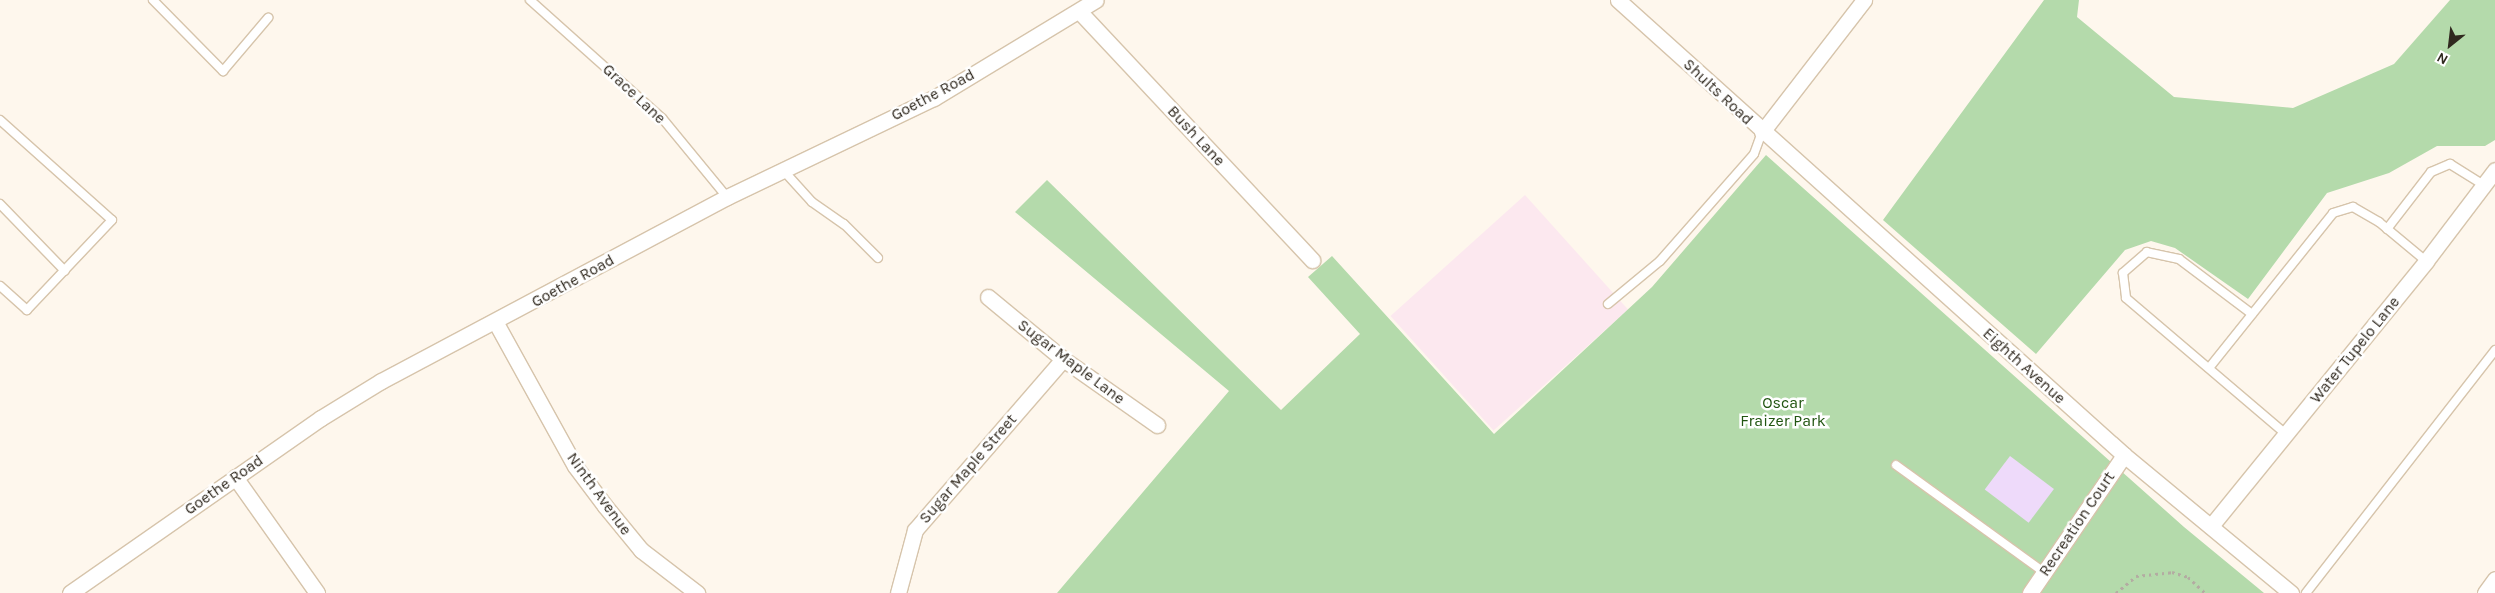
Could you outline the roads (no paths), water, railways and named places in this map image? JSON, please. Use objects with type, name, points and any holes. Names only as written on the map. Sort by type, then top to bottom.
[{"type":"street","name":"Goethe Road","points":[[70,593],[235,477],[381,382],[496,323],[727,197],[934,98],[1080,12],[1096,0]]},
{"type":"street","name":"Shults Road","points":[[1618,0],[1762,132],[1864,0]]},
{"type":"street","name":"Bush Lane","points":[[1080,12],[1312,260]]},
{"type":"street","name":"Eighth Avenue","points":[[1762,132],[2124,455],[2291,593]]},
{"type":"street","name":"Water Tupelo Lane","points":[[2211,526],[2287,435],[2426,261],[2495,170]]},
{"type":"street","name":"Sugar Maple Lane","points":[[988,297],[1063,359],[1156,425]]},
{"type":"street","name":"Ninth Avenue","points":[[496,323],[575,466],[641,550],[698,593]]},
{"type":"street","name":"Sugar Maple Street","points":[[898,593],[915,530],[1063,359]]},
{"type":"street","name":"Recreation Court","points":[[2030,593],[2124,455]]},
{"type":"street","points":[[235,477],[317,593]]},
{"type":"street","points":[[2485,593],[2495,579]]},
{"type":"lane","points":[[153,0],[223,72],[268,18]]},
{"type":"lane","name":"Grace Lane","points":[[530,0],[662,118],[727,197]]},
{"type":"lane","points":[[0,120],[112,220],[66,271],[27,310],[0,286]]},
{"type":"lane","points":[[1608,304],[1660,260],[1754,154],[1762,132]]},
{"type":"lane","points":[[2387,229],[2431,172],[2450,164],[2483,185]]},
{"type":"lane","points":[[783,170],[812,202],[844,224],[878,258]]},
{"type":"lane","points":[[0,204],[66,271]]},
{"type":"lane","points":[[2209,368],[2333,213],[2353,207],[2387,229],[2426,261]]},
{"type":"lane","points":[[2252,314],[2178,259],[2147,252],[2123,273],[2126,298],[2287,435]]},
{"type":"lane","points":[[2306,593],[2495,350]]},
{"type":"lane","points":[[1896,465],[2044,572]]},
{"type":"park label","name":"Oscar Fraizer Park","points":[[1783,412]]}]
